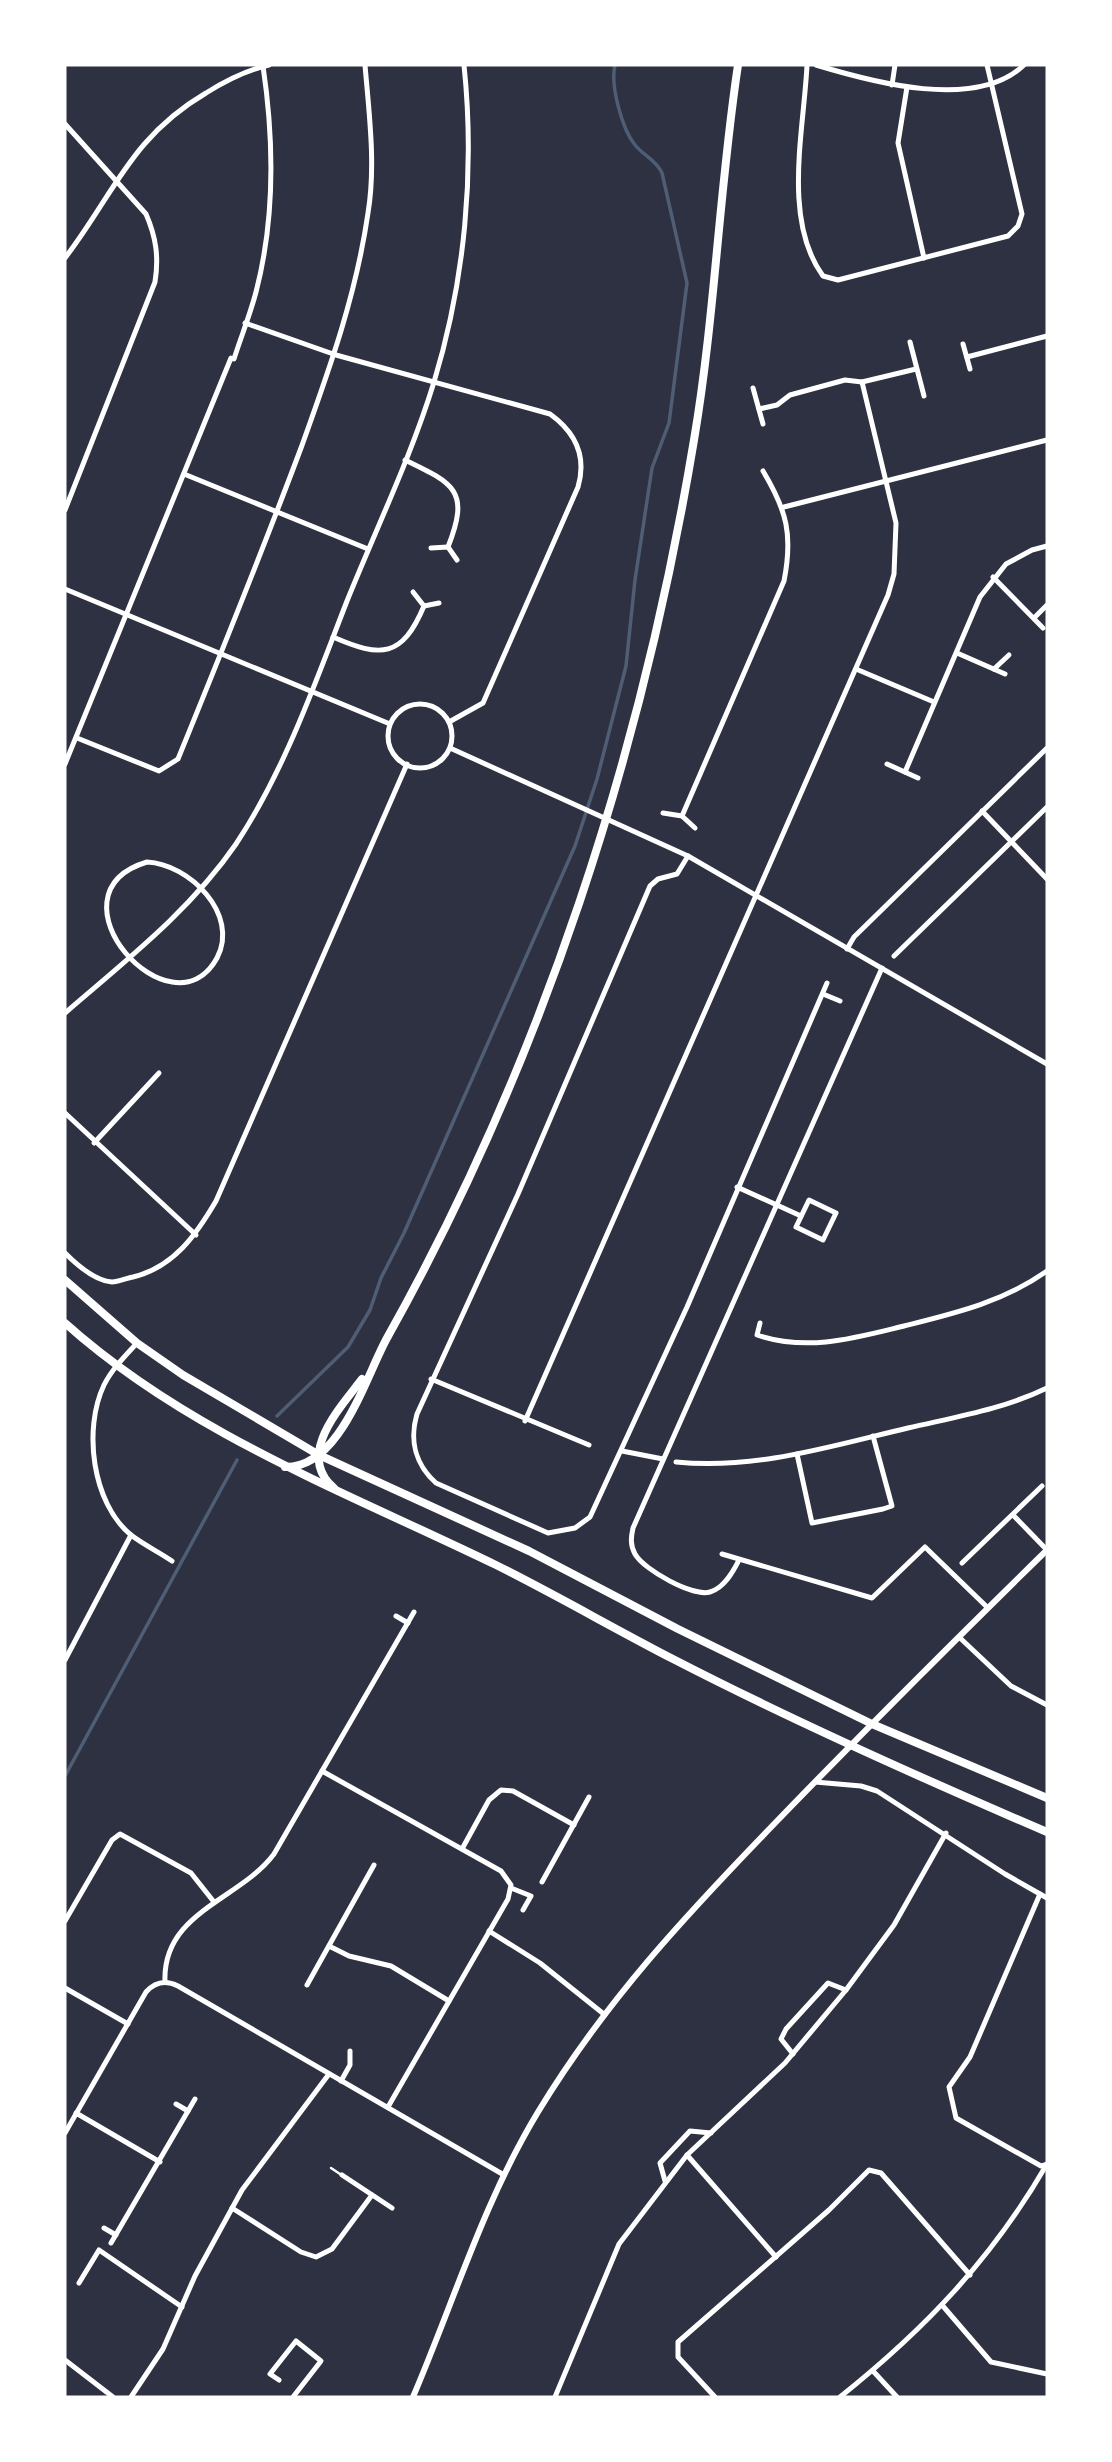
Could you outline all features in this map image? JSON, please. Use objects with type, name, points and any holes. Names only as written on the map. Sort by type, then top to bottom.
[{"type":"main road","points":[[283,1466],[299,1466],[319,1455],[343,1430],[369,1372],[440,1238],[515,1072],[550,986],[607,818],[659,625],[694,439],[738,65]]},
{"type":"main road","points":[[65,1280],[137,1343],[234,1408],[319,1455],[529,1551],[678,1629],[872,1724],[1047,1798]]},
{"type":"main road","points":[[65,1323],[117,1365],[283,1466],[342,1496],[485,1560],[681,1663],[851,1744],[1047,1832]]},
{"type":"main road","points":[[342,1496],[322,1474],[319,1455],[328,1425],[369,1372]]},
{"type":"street","points":[[65,258],[116,178],[147,138],[182,109],[225,81],[266,65],[271,145],[268,226],[256,292],[234,359],[231,358],[65,764]]},
{"type":"street","points":[[77,738],[159,771],[178,759],[277,511],[336,355],[351,303],[369,211],[371,164],[365,65]]},
{"type":"street","points":[[65,1013],[201,889],[235,844],[270,785],[311,690],[434,383],[455,300],[470,165],[464,65]]},
{"type":"street","points":[[807,65],[797,172],[807,248],[811,260],[823,276],[838,280],[1007,236],[1018,226],[1023,214],[986,65]]},
{"type":"street","points":[[816,65],[892,85],[941,90],[1005,80],[1024,65]]},
{"type":"street","points":[[892,85],[895,65]]},
{"type":"street","points":[[907,87],[898,143],[924,258]]},
{"type":"street","points":[[65,124],[146,214],[153,230],[158,259],[155,282],[65,510]]},
{"type":"street","points":[[245,323],[336,355],[550,414],[567,426],[580,449],[578,487],[483,703],[449,722]]},
{"type":"street","points":[[967,357],[1047,336]]},
{"type":"street","points":[[910,342],[924,396]]},
{"type":"street","points":[[963,344],[970,369]]},
{"type":"street","points":[[759,409],[777,405],[790,395],[845,380],[862,383],[916,369]]},
{"type":"street","points":[[525,1421],[856,669],[894,574],[896,523],[862,383]]},
{"type":"street","points":[[753,388],[763,424]]},
{"type":"street","points":[[784,507],[1047,440]]},
{"type":"street","points":[[405,460],[439,477],[452,488],[458,500],[458,519],[448,547]]},
{"type":"street","points":[[682,816],[784,581],[788,557],[784,507],[763,471]]},
{"type":"street","points":[[184,474],[368,549]]},
{"type":"street","points":[[905,772],[980,597],[993,578],[1018,556],[1047,546]]},
{"type":"street","points":[[431,548],[448,547]]},
{"type":"street","points":[[448,547],[457,560]]},
{"type":"street","points":[[993,578],[1043,628]]},
{"type":"street","points":[[65,589],[390,724]]},
{"type":"street","points":[[413,592],[424,606]]},
{"type":"street","points":[[424,606],[439,603]]},
{"type":"street","points":[[1034,618],[1047,605]]},
{"type":"street","points":[[333,637],[366,651],[394,647],[414,629],[424,606]]},
{"type":"street","points":[[957,653],[1005,674]]},
{"type":"street","points":[[994,669],[1009,655]]},
{"type":"street","points":[[856,669],[934,702]]},
{"type":"street","points":[[415,704],[436,708],[449,722],[452,732],[450,748],[436,763],[427,767],[407,764],[393,752],[388,733],[390,724],[396,715],[415,704]]},
{"type":"street","points":[[450,748],[688,856],[1047,1064]]},
{"type":"street","points":[[847,949],[854,937],[1047,748]]},
{"type":"street","points":[[65,1254],[76,1264],[111,1282],[146,1274],[173,1258],[196,1235],[216,1201],[407,764]]},
{"type":"street","points":[[887,764],[918,778]]},
{"type":"street","points":[[894,956],[1047,807]]},
{"type":"street","points":[[982,811],[1047,879]]},
{"type":"street","points":[[663,813],[682,816],[695,828]]},
{"type":"street","points":[[688,856],[680,872],[658,879],[650,886],[518,1194],[431,1379],[414,1425],[415,1452],[423,1469],[445,1489],[537,1531],[567,1532],[590,1517],[622,1451],[827,983]]},
{"type":"street","points":[[147,862],[161,862],[183,871],[201,889],[214,905],[222,925],[221,948],[212,966],[196,978],[166,982],[148,974],[129,957],[114,937],[107,913],[111,889],[125,872],[147,862]]},
{"type":"street","points":[[739,1560],[720,1585],[702,1593],[651,1571],[635,1555],[632,1545],[633,1528],[882,968]]},
{"type":"street","points":[[823,994],[840,1001]]},
{"type":"street","points":[[94,1143],[159,1073]]},
{"type":"street","points":[[65,1113],[94,1143],[196,1235]]},
{"type":"street","points":[[737,1187],[801,1216]]},
{"type":"street","points":[[809,1200],[836,1213],[823,1240],[796,1227],[801,1216],[809,1200]]},
{"type":"street","points":[[760,1323],[757,1335],[768,1339],[805,1344],[839,1342],[978,1308],[1015,1292],[1047,1271]]},
{"type":"street","points":[[137,1343],[117,1365],[98,1403],[93,1444],[101,1486],[117,1518],[131,1535],[172,1561]]},
{"type":"street","points":[[431,1379],[525,1421],[589,1445]]},
{"type":"street","points":[[676,1462],[727,1464],[797,1454],[1009,1403],[1047,1388]]},
{"type":"street","points":[[797,1454],[813,1523],[892,1506],[873,1436]]},
{"type":"street","points":[[622,1451],[663,1459]]},
{"type":"street","points":[[962,1563],[1042,1486]]},
{"type":"street","points":[[412,2397],[485,2213],[552,2089],[605,2015],[684,1917],[851,1744],[1047,1550],[1013,1515]]},
{"type":"street","points":[[65,1660],[131,1535]]},
{"type":"street","points":[[722,1554],[872,1598],[925,1547],[988,1608]]},
{"type":"street","points":[[165,1982],[166,1958],[182,1930],[194,1916],[271,1858],[414,1612]]},
{"type":"street","points":[[396,1616],[408,1623]]},
{"type":"street","points":[[959,1637],[1011,1686],[1047,1704]]},
{"type":"street","points":[[322,1771],[504,1873],[511,1888],[531,1896],[523,1910]]},
{"type":"street","points":[[815,1782],[861,1786],[877,1791],[946,1833],[1004,1874],[1047,1898]]},
{"type":"street","points":[[462,1849],[497,1792],[509,1790],[574,1825]]},
{"type":"street","points":[[542,1882],[589,1797]]},
{"type":"street","points":[[555,2397],[619,2244],[665,2180],[687,2155],[793,2054],[846,1990],[894,1925],[946,1833]]},
{"type":"street","points":[[65,1921],[113,1838],[120,1834],[191,1873],[214,1902]]},
{"type":"street","points":[[307,1985],[374,1865]]},
{"type":"street","points":[[387,2107],[511,1888]]},
{"type":"street","points":[[1040,1894],[970,2057],[949,2087],[956,2118],[1041,2166],[1047,2164]]},
{"type":"street","points":[[489,1931],[540,1962],[605,2015]]},
{"type":"street","points":[[329,1946],[354,1958],[391,1966],[449,2001]]},
{"type":"street","points":[[65,2133],[149,1989],[165,1982],[178,1986],[504,2175]]},
{"type":"street","points":[[793,2054],[781,2039],[786,2029],[828,1983],[846,1990]]},
{"type":"street","points":[[65,1988],[128,2024]]},
{"type":"street","points":[[341,2081],[350,2066],[350,2051]]},
{"type":"street","points":[[131,2397],[157,2359],[232,2208],[252,2175],[329,2074]]},
{"type":"street","points":[[111,2244],[195,2099]]},
{"type":"street","points":[[176,2104],[188,2111]]},
{"type":"street","points":[[76,2113],[160,2162]]},
{"type":"street","points":[[665,2180],[660,2163],[690,2131],[711,2133]]},
{"type":"street","points":[[687,2155],[776,2257]]},
{"type":"street","points":[[840,2397],[873,2371],[970,2275],[993,2249],[1047,2164]]},
{"type":"street","points":[[715,2397],[678,2357],[678,2342],[776,2257],[869,2170],[881,2173],[970,2275]]},
{"type":"street","points":[[342,2175],[393,2208]]},
{"type":"street","points":[[232,2208],[301,2252],[316,2257],[332,2249],[372,2195]]},
{"type":"street","points":[[104,2228],[116,2235]]},
{"type":"street","points":[[79,2283],[99,2250],[182,2307]]},
{"type":"street","points":[[942,2305],[991,2362],[1047,2374]]},
{"type":"street","points":[[270,2374],[296,2341],[321,2361],[293,2397]]},
{"type":"street","points":[[65,2360],[113,2397]]},
{"type":"street","points":[[263,2368],[279,2380]]},
{"type":"street","points":[[873,2371],[897,2397]]},
{"type":"lane","points":[[331,2168],[342,2175]]},
{"type":"waterway","points":[[277,1416],[348,1347],[370,1310],[381,1278],[404,1233],[575,846],[597,779],[626,666],[635,580],[652,468],[669,423],[687,283],[662,173],[635,145],[626,129],[614,84],[615,65]]},
{"type":"waterway","points":[[65,1776],[237,1460]]}]
